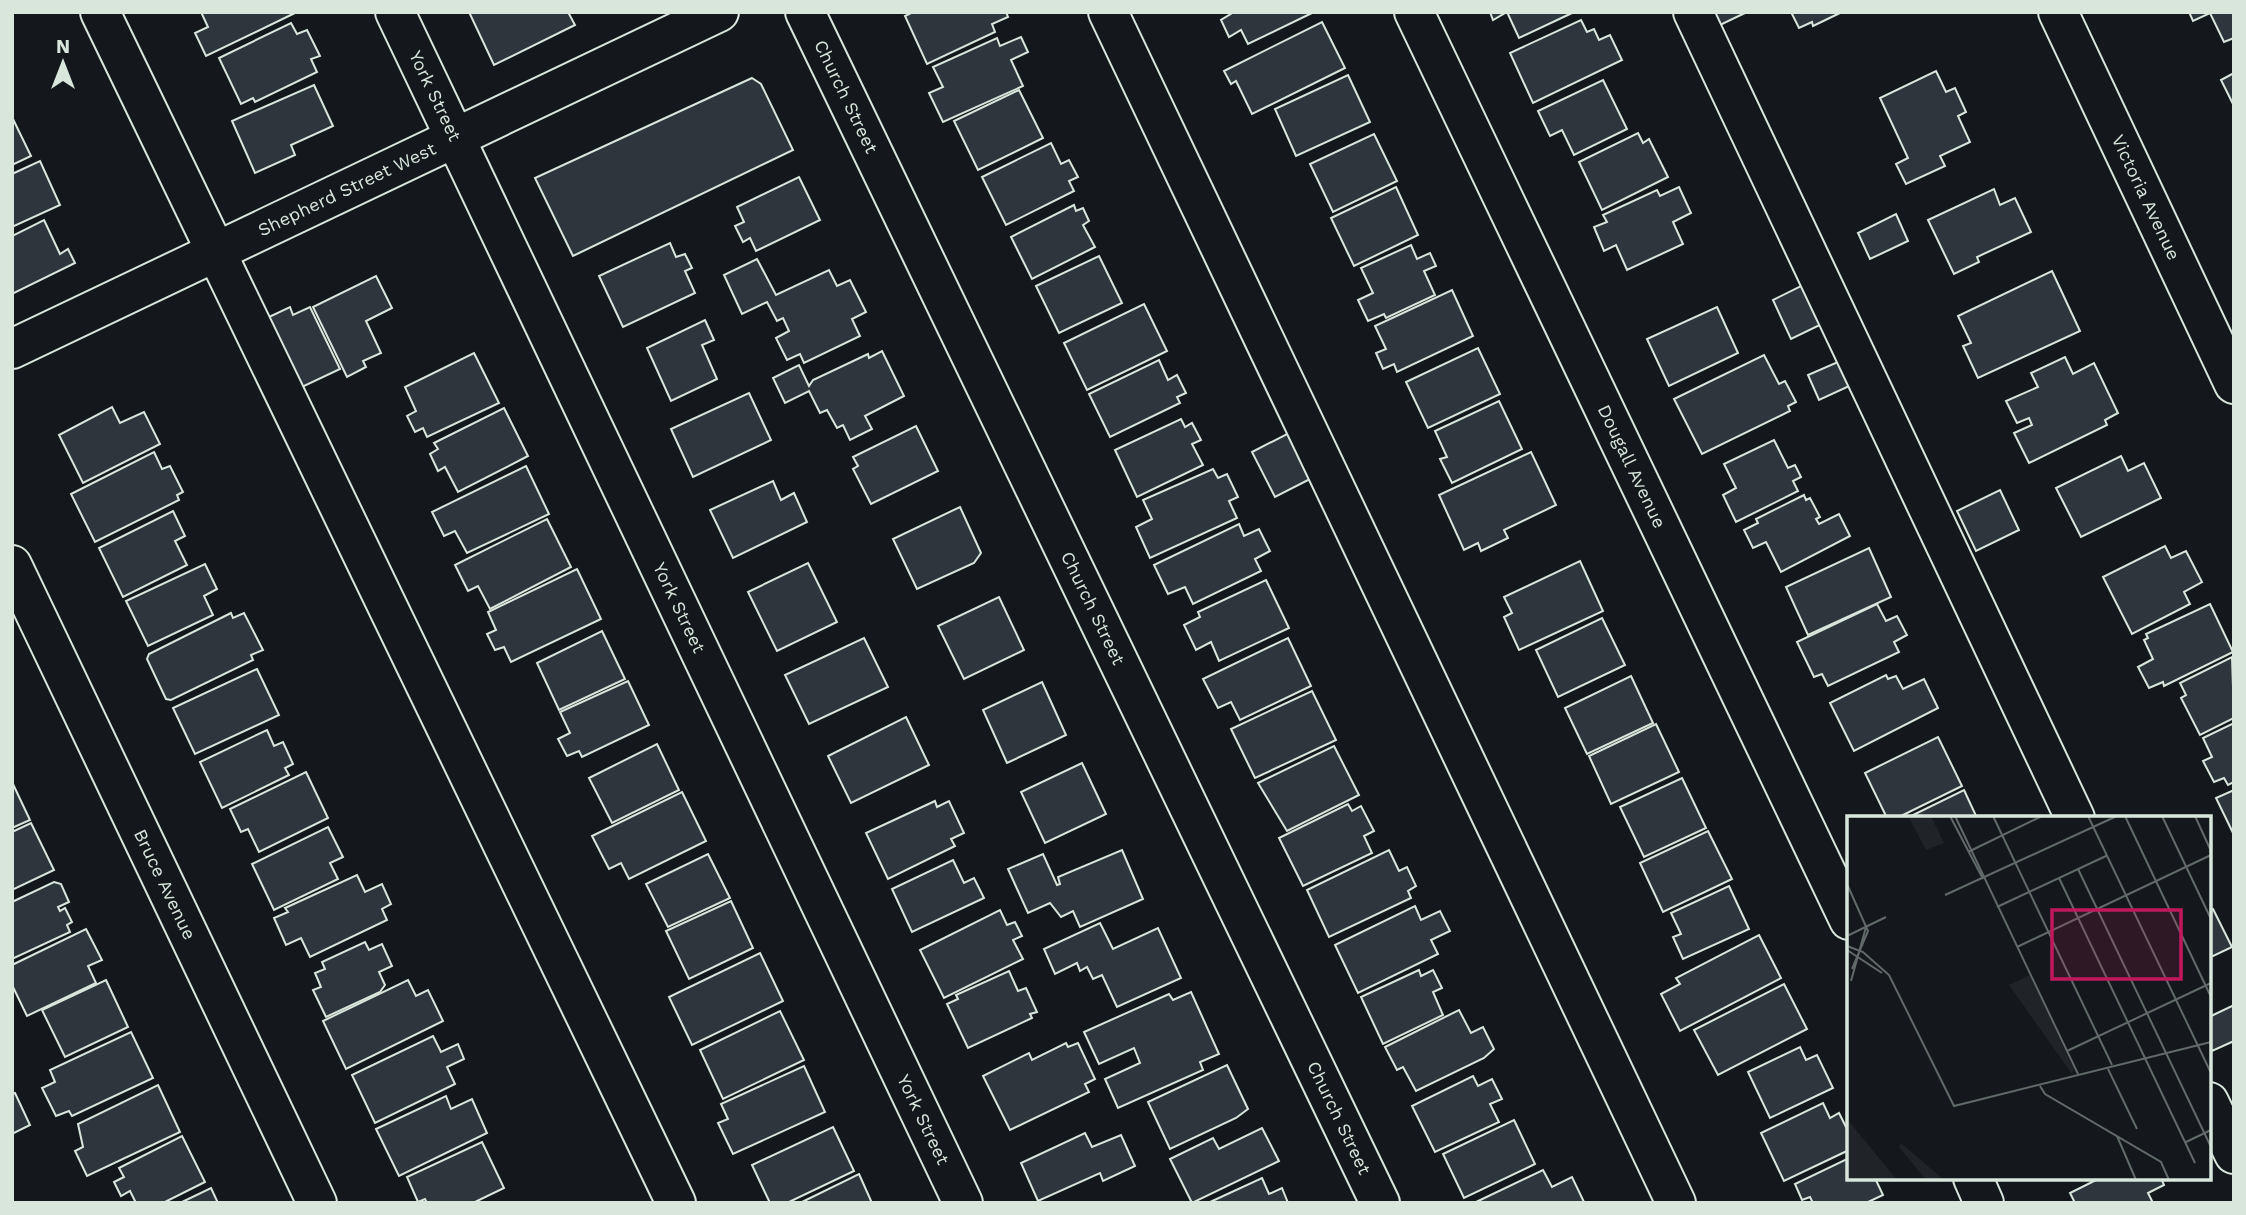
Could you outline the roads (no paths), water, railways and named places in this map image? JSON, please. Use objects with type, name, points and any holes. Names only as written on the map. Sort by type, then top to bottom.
[{"type":"street","points":[[100,12],[676,1203]]},
{"type":"street","name":"York Street","points":[[395,12],[963,1203]]},
{"type":"street","name":"Shepherd Street West","points":[[12,349],[719,12]]},
{"type":"street","name":"Church Street","points":[[805,12],[1380,1203]]},
{"type":"street","points":[[1108,12],[1676,1203]]},
{"type":"street","name":"Dougall Avenue","points":[[1414,12],[1847,916]]},
{"type":"street","points":[[1693,12],[2074,816]]},
{"type":"street","name":"Victoria Avenue","points":[[2058,12],[2234,383]]},
{"type":"street","name":"Bruce Avenue","points":[[12,565],[317,1203]]},
{"type":"street","points":[[2211,1106],[2234,1154]]},
{"type":"street","points":[[1974,1180],[1984,1203]]}]
